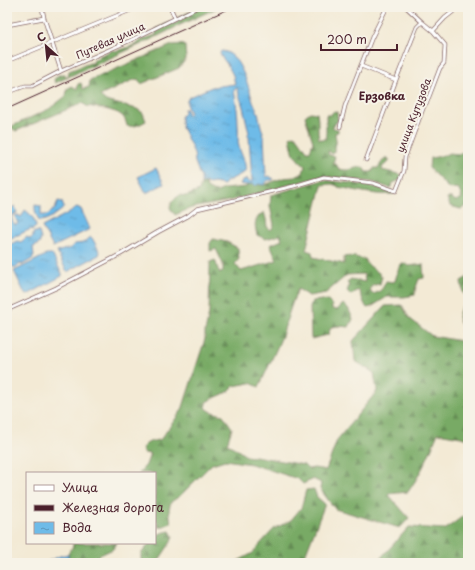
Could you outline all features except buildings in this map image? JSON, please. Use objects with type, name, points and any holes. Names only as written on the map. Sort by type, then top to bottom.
[{"type":"street","points":[[42,7],[44,18],[61,71]]},
{"type":"street","points":[[7,61],[138,7]]},
{"type":"street","points":[[170,7],[175,18]]},
{"type":"street","name":"Путевая улица","points":[[7,96],[9,92],[25,86],[32,86],[61,71],[130,42],[198,7]]},
{"type":"street","points":[[340,127],[345,106],[372,37],[387,7]]},
{"type":"street","points":[[406,7],[433,31],[445,18],[459,7]]},
{"type":"street","points":[[7,25],[44,18]]},
{"type":"street","points":[[366,160],[396,80],[418,27],[422,22]]},
{"type":"street","name":"улица Кутузова","points":[[7,310],[56,288],[121,254],[197,210],[324,177],[373,183],[396,191],[403,176],[404,160],[410,143],[440,68],[444,63],[446,45],[433,31]]},
{"type":"street","points":[[361,66],[396,80]]},
{"type":"green space","points":[[200,7],[219,7],[55,83],[54,80],[58,75],[65,74],[66,77],[68,76],[69,71],[93,63],[94,59],[97,59],[99,56],[113,50],[117,51],[135,45],[142,40],[156,35],[156,29],[168,23],[176,23],[178,21],[177,18]]},
{"type":"green space","points":[[183,44],[185,46],[186,59],[179,68],[141,84],[138,79],[131,81],[100,96],[106,101],[137,109],[143,113],[146,121],[141,124],[127,126],[122,116],[118,113],[86,106],[83,103],[16,131],[10,127],[49,109],[66,96],[67,89],[72,86],[77,89],[78,84],[81,83],[83,89],[89,87],[90,80],[172,45]]},
{"type":"green space","points":[[334,111],[337,112],[338,121],[333,128],[338,129],[338,132],[335,133],[336,143],[334,152],[332,154],[328,151],[329,155],[335,156],[333,164],[336,164],[339,169],[349,170],[363,167],[366,172],[372,172],[374,168],[378,168],[385,158],[389,159],[389,161],[383,166],[382,170],[402,175],[400,180],[393,183],[390,188],[372,182],[323,176],[229,201],[191,208],[175,215],[170,208],[172,201],[180,195],[186,196],[199,191],[201,183],[205,182],[207,188],[217,192],[224,189],[246,187],[250,184],[264,185],[283,178],[295,177],[303,173],[305,166],[294,154],[290,137],[294,135],[298,138],[307,151],[310,151],[313,142],[305,116],[310,112],[317,113],[319,139],[326,139],[326,115],[330,115]]},
{"type":"green space","points":[[468,150],[468,207],[467,206],[461,209],[450,206],[447,198],[451,198],[456,201],[462,198],[458,188],[449,189],[429,168],[430,158],[443,156],[449,153],[459,154]]},
{"type":"green space","points":[[323,180],[371,186],[389,191],[394,194],[366,192],[338,187],[332,184],[322,185],[306,250],[312,252],[313,257],[344,264],[344,257],[347,256],[366,260],[366,263],[380,274],[380,276],[382,276],[380,284],[371,287],[371,293],[373,294],[378,292],[384,286],[386,281],[395,281],[400,264],[406,264],[409,266],[423,264],[424,278],[419,279],[415,290],[415,295],[404,297],[387,297],[367,308],[358,290],[351,295],[347,291],[349,286],[347,282],[351,279],[365,282],[364,274],[347,275],[326,293],[309,296],[298,289],[282,336],[259,387],[250,383],[234,386],[228,392],[206,402],[206,408],[212,412],[223,415],[232,428],[227,444],[246,456],[255,456],[304,465],[308,469],[314,468],[326,470],[337,440],[377,391],[374,373],[355,361],[353,341],[385,306],[402,305],[409,318],[432,336],[467,342],[468,439],[438,433],[421,471],[408,492],[388,494],[409,518],[400,528],[335,509],[320,489],[321,483],[313,479],[303,484],[298,479],[251,464],[225,460],[212,464],[180,496],[171,502],[169,509],[171,523],[159,528],[156,519],[156,472],[140,472],[146,465],[150,454],[144,453],[142,448],[150,442],[160,440],[182,410],[205,339],[209,313],[210,262],[215,260],[220,273],[223,272],[223,264],[216,249],[210,251],[210,243],[213,239],[227,242],[238,248],[239,259],[235,264],[241,271],[277,260],[270,245],[282,240],[280,235],[266,239],[257,235],[255,227],[258,217],[264,212],[267,227],[271,230],[274,225],[270,206],[271,195]]},
{"type":"green space","points":[[468,277],[467,297],[463,293],[461,281]]},
{"type":"green space","points":[[312,301],[328,301],[332,305],[332,309],[337,310],[343,304],[348,308],[353,319],[349,327],[331,327],[328,335],[311,339],[310,306]]},
{"type":"green space","points":[[468,305],[468,327],[461,325],[458,317],[461,307]]},
{"type":"green space","points":[[314,489],[317,497],[325,504],[302,563],[234,563],[253,553],[274,529],[291,520],[301,508],[306,490]]},
{"type":"green space","points":[[467,513],[468,563],[380,563],[378,561],[409,527],[446,529]]},
{"type":"green space","points":[[170,531],[173,536],[171,542],[157,563],[141,563],[141,554],[149,544],[156,544],[157,535]]},
{"type":"green space","points":[[73,544],[116,544],[113,549],[87,561],[86,563],[69,563],[68,554]]},
{"type":"water","points":[[221,51],[227,52],[238,63],[246,79],[253,102],[258,112],[263,132],[262,135],[264,137],[266,177],[269,176],[274,179],[268,180],[264,185],[258,184],[256,186],[252,184],[240,184],[246,178],[247,181],[252,182],[252,180],[249,137],[247,135],[249,133],[237,88],[234,90],[238,116],[238,142],[245,162],[245,172],[226,182],[224,185],[214,183],[209,184],[205,182],[201,183],[201,177],[195,162],[194,153],[182,127],[181,116],[184,113],[184,109],[186,109],[188,115],[190,113],[187,107],[189,97],[212,87],[235,84],[233,75],[221,56]]},
{"type":"water","points":[[156,168],[164,184],[146,193],[138,177]]},
{"type":"water","points":[[58,201],[62,202],[64,208],[49,218],[39,221],[35,211],[35,205],[41,206],[41,215],[47,215],[55,209]]},
{"type":"water","points":[[15,206],[17,213],[11,216],[15,225],[18,224],[15,216],[22,216],[25,210],[33,218],[36,227],[7,240],[7,210]]},
{"type":"water","points":[[77,207],[81,209],[90,229],[53,247],[42,227]]},
{"type":"water","points":[[34,232],[39,232],[41,239],[39,244],[33,247],[34,256],[32,259],[15,268],[8,262],[7,246],[17,241],[21,242],[27,237],[30,239],[33,237]]},
{"type":"water","points":[[91,237],[100,252],[99,255],[67,272],[57,252],[69,249],[75,244],[83,243]]},
{"type":"water","points":[[48,254],[52,254],[62,276],[27,295],[25,294],[14,271]]},
{"type":"water","points":[[68,554],[69,563],[44,563],[60,556]]},
{"type":"railway","points":[[7,109],[233,7]]},
{"type":"district","name":"Ерзовка","points":[[382,95]]}]
